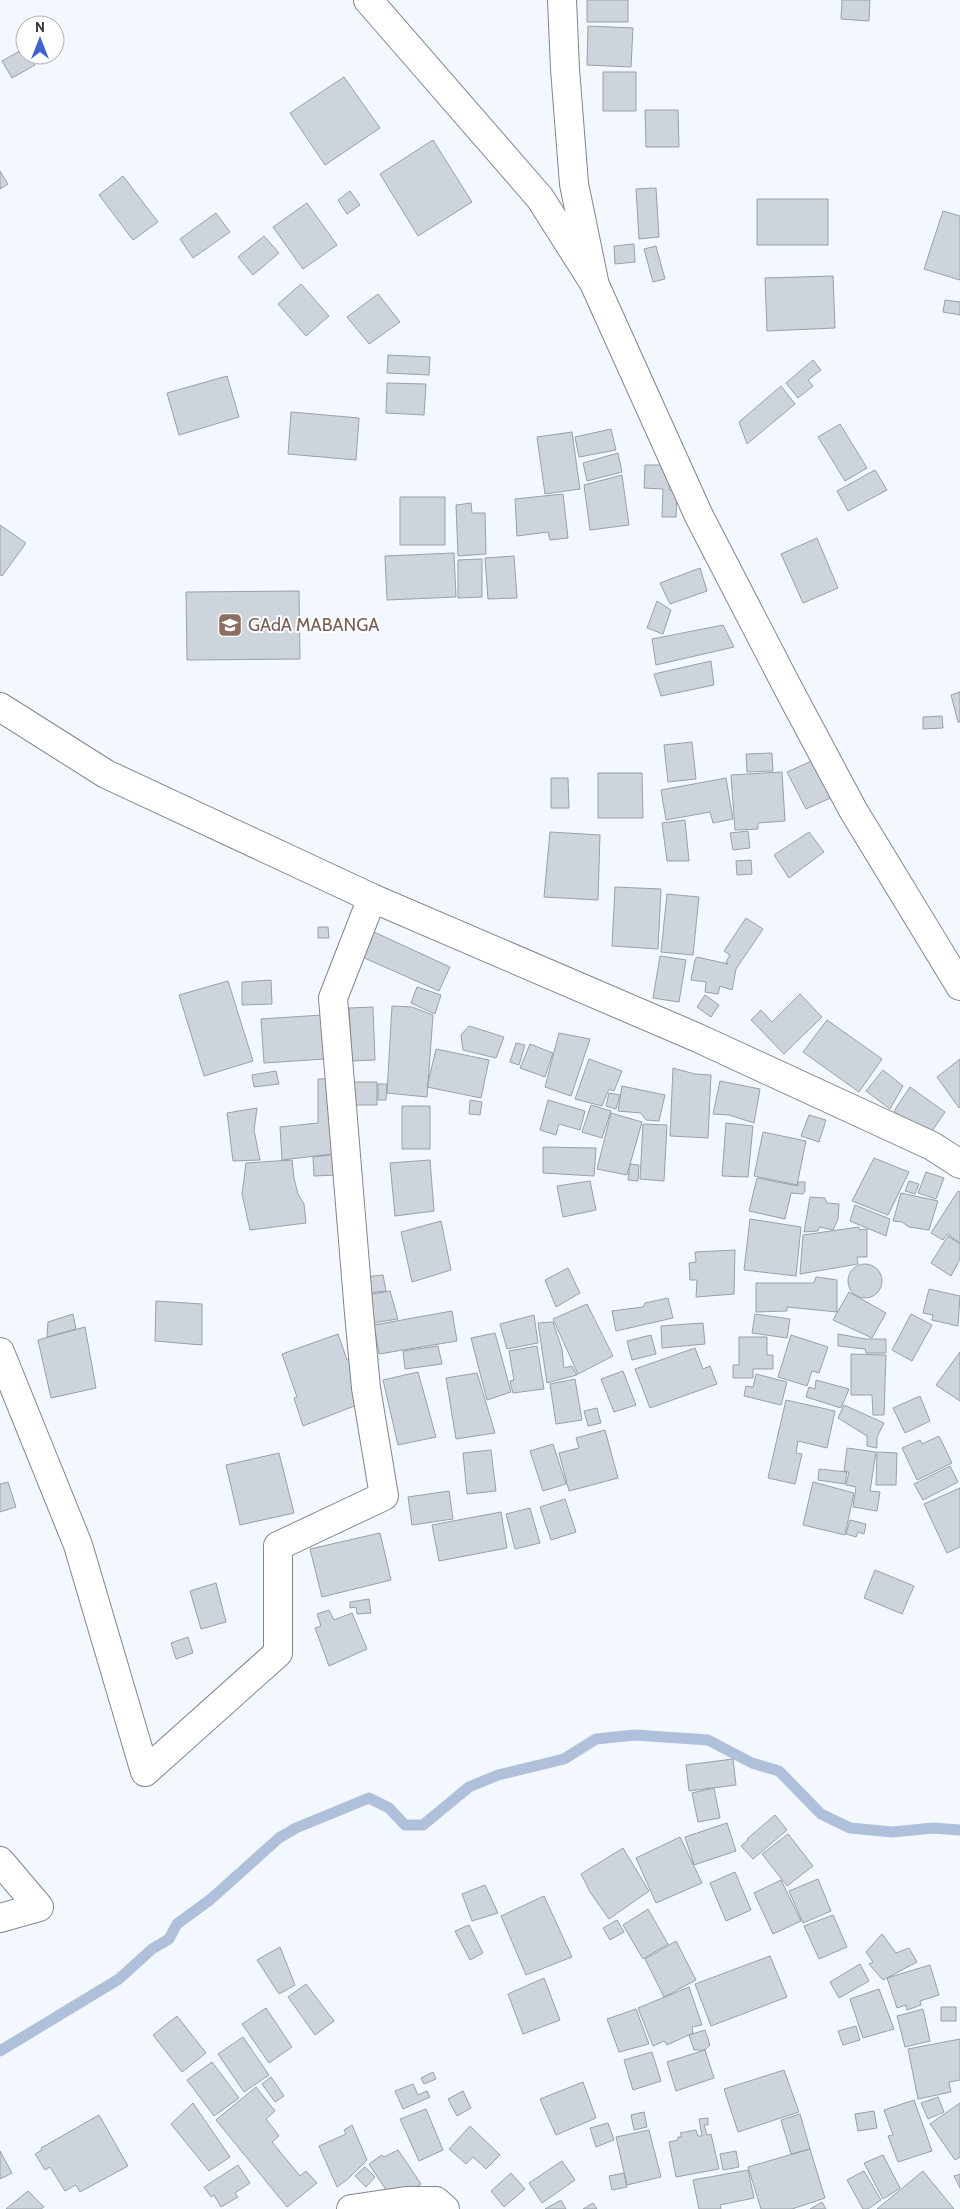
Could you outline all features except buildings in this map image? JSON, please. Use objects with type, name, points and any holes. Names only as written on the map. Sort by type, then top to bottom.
[{"type":"street","points":[[368,0],[540,198],[594,283],[699,516],[789,690],[853,810],[960,986]]},
{"type":"street","points":[[562,0],[574,184],[594,283]]},
{"type":"street","points":[[0,707],[106,774],[372,898],[698,1038],[932,1146],[960,1164]]},
{"type":"street","points":[[0,1352],[78,1544],[145,1772],[278,1653],[278,1546],[384,1496],[366,1388],[333,998],[372,898]]},
{"type":"street","points":[[0,1861],[40,1907],[0,1918]]},
{"type":"street","points":[[351,2209],[406,2201],[436,2201],[445,2209]]},
{"type":"waterway","points":[[0,2051],[119,1979],[152,1949],[169,1939],[177,1924],[211,1899],[279,1838],[296,1828],[369,1798],[389,1808],[405,1825],[423,1825],[469,1787],[498,1775],[564,1759],[596,1739],[635,1735],[708,1740],[752,1763],[779,1771],[821,1814],[850,1828],[893,1832],[933,1828],[960,1830]]},
{"type":"place","name":"GAdA MABANGA","points":[[230,625]]}]
